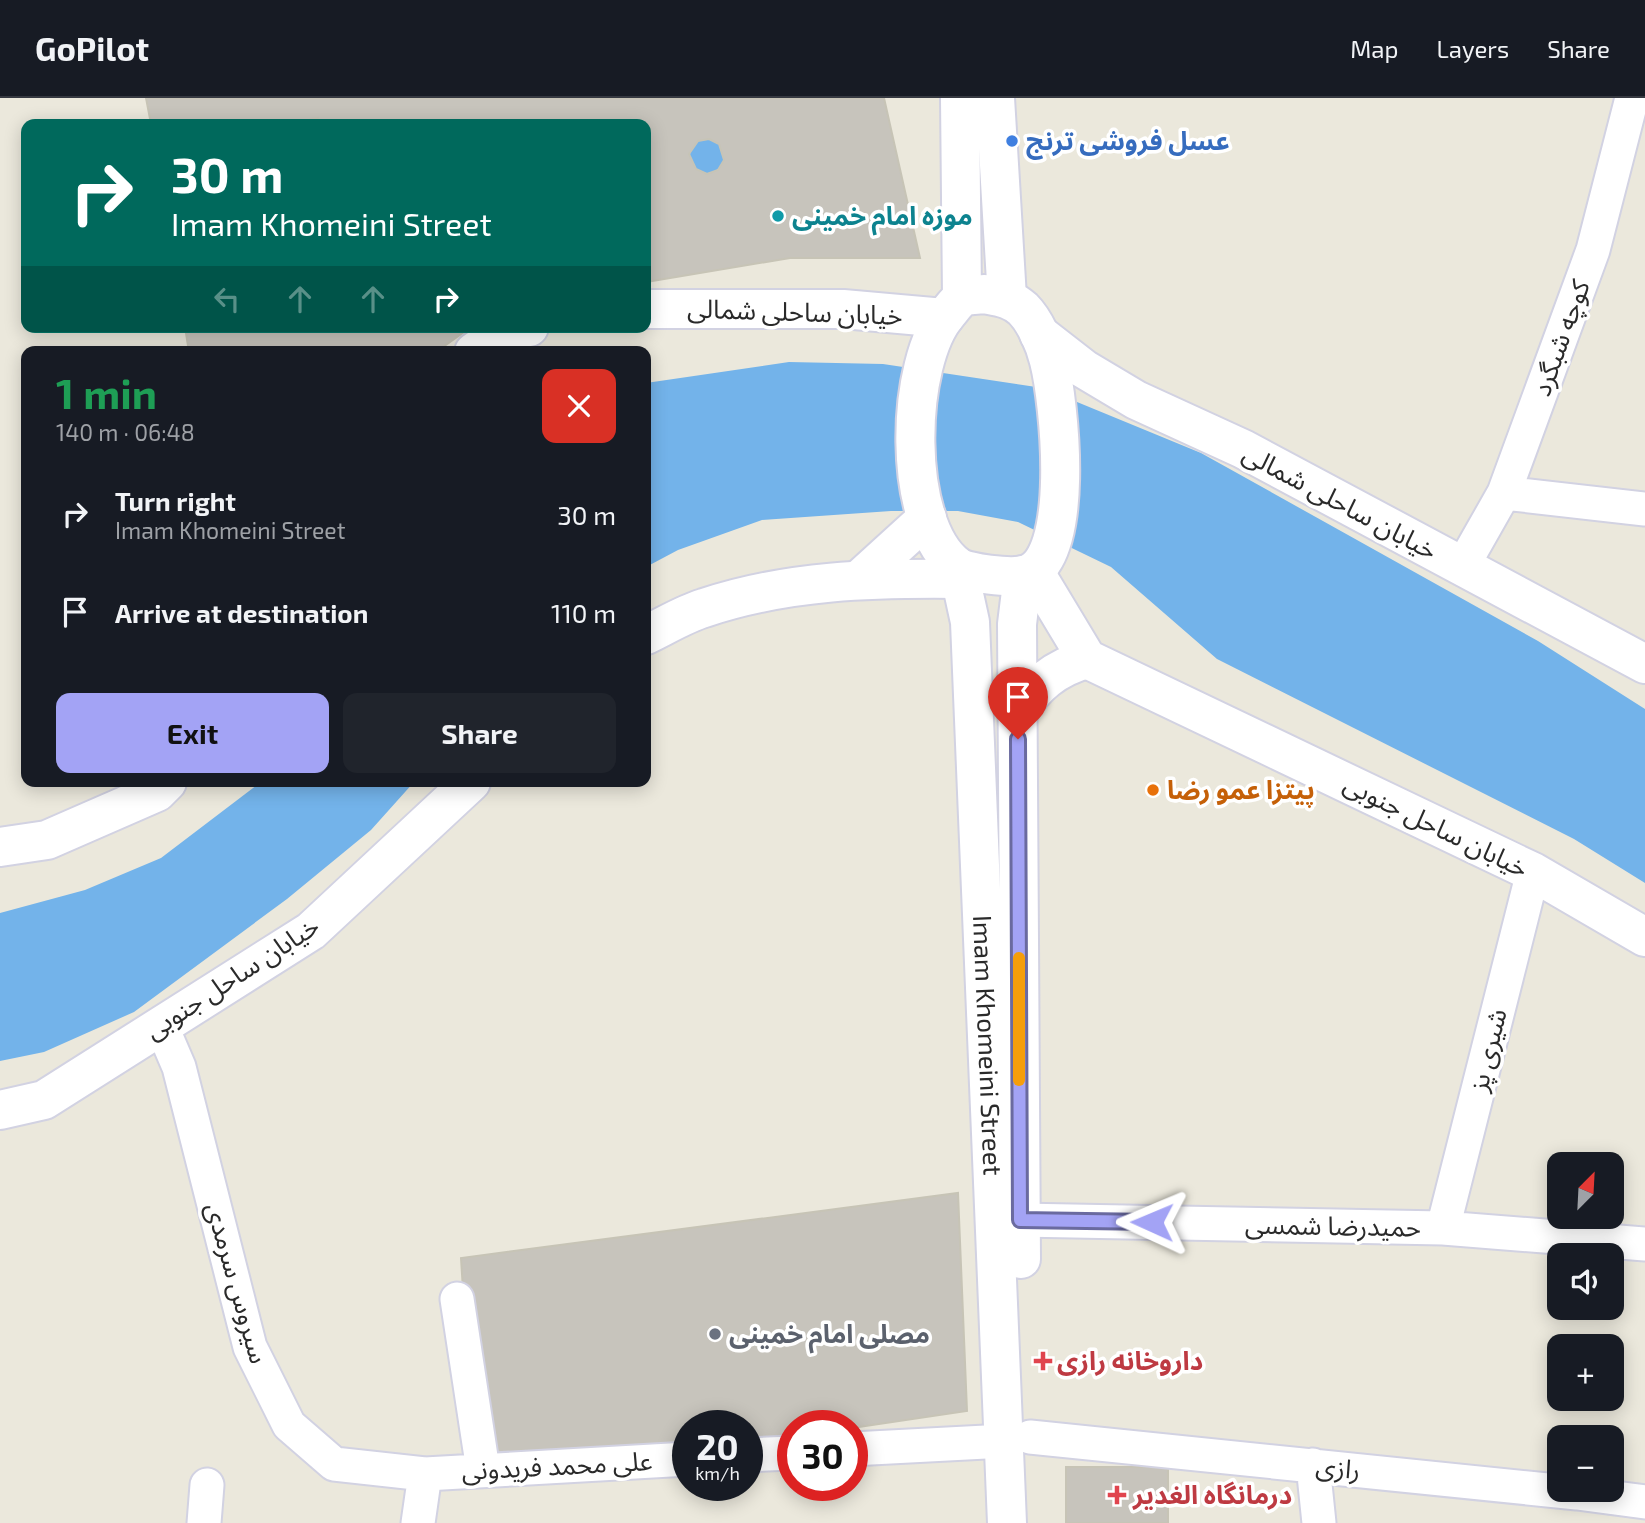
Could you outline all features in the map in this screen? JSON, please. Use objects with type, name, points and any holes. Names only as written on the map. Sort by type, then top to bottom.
[{"type":"main road","points":[[959,573],[941,548],[927,517],[917,480],[916,425],[922,365],[945,320],[960,98]]},
{"type":"main road","points":[[995,98],[1007,298],[1024,310],[1044,346]]},
{"type":"main road","name":"خیابان ساحلی شمالی","points":[[651,309],[843,309],[945,320],[984,294],[1007,298]]},
{"type":"main road","points":[[483,346],[501,333]]},
{"type":"main road","name":"خیابان ساحلی شمالی","points":[[1044,346],[1136,400],[1243,449],[1645,664]]},
{"type":"main road","name":"Imam Khomeini Street","points":[[1007,1523],[1018,1439],[1020,1220],[1017,624],[1040,559],[1057,522],[1059,417],[1044,346]]},
{"type":"main road","points":[[861,578],[927,517]]},
{"type":"main road","points":[[651,633],[704,608],[802,585],[861,578],[959,573],[996,576],[1040,559],[1103,638],[1098,664],[1071,664],[1033,689],[1018,712]]},
{"type":"main road","name":"Imam Khomeini Street","points":[[959,573],[970,622],[993,1224],[1018,1439],[1032,1523]]},
{"type":"main road","name":"خیابان ساحل جنوبی","points":[[1098,664],[1533,872],[1645,937]]},
{"type":"main road","points":[[0,848],[47,841],[157,792],[162,787]]},
{"type":"main road","name":"خیابان ساحل جنوبی","points":[[0,1110],[44,1100],[311,931],[466,787]]},
{"type":"street","name":"کوچه شبگرد","points":[[1462,566],[1504,493],[1594,250],[1632,98]]},
{"type":"street","points":[[1504,493],[1645,509]]},
{"type":"street","name":"شیری پز","points":[[1443,1228],[1533,872]]},
{"type":"street","name":"سیروس سرمدی","points":[[161,1025],[179,1067],[250,1347],[289,1425],[334,1464],[425,1474]]},
{"type":"street","name":"حمیدرضا شمسی","points":[[1020,1220],[1443,1228],[1645,1244]]},
{"type":"street","points":[[457,1299],[483,1470]]},
{"type":"street","points":[[868,1448],[1018,1439]]},
{"type":"street","name":"رازی","points":[[1018,1439],[1313,1465],[1645,1502]]},
{"type":"street","name":"علی محمد فریدونی","points":[[425,1474],[672,1460]]},
{"type":"street","points":[[1313,1465],[1318,1523]]},
{"type":"street","points":[[418,1523],[425,1474]]},
{"type":"street","points":[[204,1523],[207,1485]]},
{"type":"water","points":[[707,139],[719,144],[724,156],[719,168],[707,173],[695,168],[690,156],[695,144]]},
{"type":"water","points":[[789,362],[883,364],[1043,388],[1201,453],[1538,641],[1645,709],[1645,883],[1574,839],[1217,659],[1111,567],[1018,522],[958,511],[891,511],[762,520],[678,550],[651,564],[651,382]]},
{"type":"water","points":[[254,787],[410,787],[371,830],[287,899],[134,1012],[44,1052],[0,1061],[0,913],[85,890],[161,858]]},
{"type":"building","name":"موزه امام خمینی","points":[[146,98],[884,98],[920,258],[790,258],[651,281],[651,119],[150,119]],"holes":[[[709,139],[719,144],[724,160],[718,170],[707,174],[696,169],[689,154],[698,141]]]},
{"type":"building","points":[[186,333],[463,333],[444,346],[188,346]]},
{"type":"building","name":"مصلی امام خمینی","points":[[958,1193],[967,1411],[868,1426],[868,1410],[777,1410],[777,1438],[763,1441],[763,1410],[672,1410],[672,1453],[475,1482],[461,1258]]},
{"type":"building","name":"درمانگاه الغدیر","points":[[1066,1467],[1168,1467],[1168,1523],[1066,1523]]},
{"type":"slow traffic","points":[[1019,958],[1019,1080]]},
{"type":"place","name":"عسل فروشی ترنج","points":[[1012,141]]},
{"type":"place","name":"موزه امام خمینی","points":[[778,216]]},
{"type":"place","name":"پیتزا عمو رضا","points":[[1153,790]]},
{"type":"place","name":"مصلی امام خمینی","points":[[715,1334]]},
{"type":"place","name":"داروخانه رازی","points":[[1043,1361]]},
{"type":"place","name":"درمانگاه الغدیر","points":[[1117,1495]]},
{"type":"route","points":[[1018,739],[1020,1220],[1152,1222]]}]
